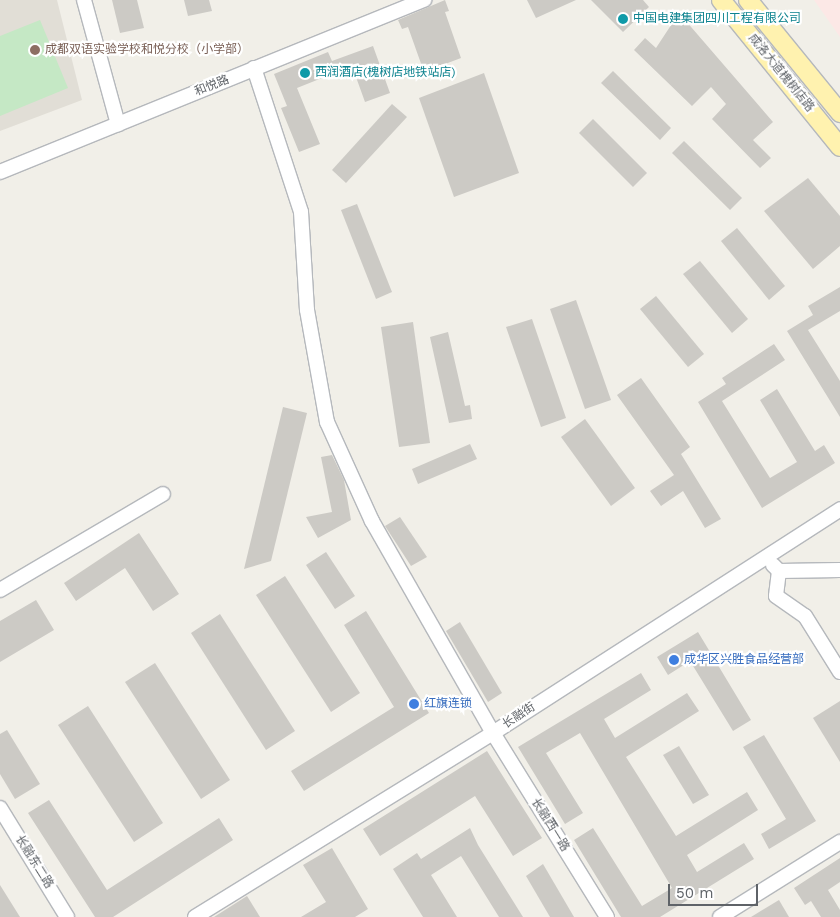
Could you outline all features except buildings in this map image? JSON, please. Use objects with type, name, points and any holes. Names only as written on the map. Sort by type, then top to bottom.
[{"type":"main road","name":"成洛大道槐树店路","points":[[721,0],[840,147]]},
{"type":"main road","name":"成洛大道槐树店路","points":[[748,0],[840,113]]},
{"type":"street","points":[[84,0],[118,124]]},
{"type":"street","name":"和悦路","points":[[0,172],[424,0]]},
{"type":"street","name":"长融西一路","points":[[254,68],[301,212],[307,310],[327,422],[372,521],[493,733],[607,917]]},
{"type":"street","points":[[0,590],[163,494]]},
{"type":"street","name":"长融街","points":[[195,917],[493,733],[764,556],[840,509]]},
{"type":"street","points":[[764,556],[779,571],[840,570]]},
{"type":"street","points":[[779,571],[776,596],[805,616],[840,672]]},
{"type":"street","name":"长融东二路","points":[[0,808],[67,917]]},
{"type":"street","points":[[720,917],[840,842]]},
{"type":"shaded area","name":"成都双语实验学校和悦分校（小学部）","points":[[0,0],[57,0],[82,100],[0,131]]},
{"type":"shaded area","points":[[814,0],[840,0],[840,37]]},
{"type":"green space","points":[[40,20],[68,88],[0,116],[0,36]]},
{"type":"place","name":"中国电建集团四川工程有限公司","points":[[623,19]]},
{"type":"place","name":"成都双语实验学校和悦分校（小学部）","points":[[35,50]]},
{"type":"place","name":"西润酒店(槐树店地铁站店)","points":[[305,73]]},
{"type":"place","name":"成华区兴胜食品经营部","points":[[674,660]]},
{"type":"place","name":"红旗连锁","points":[[414,704]]}]
